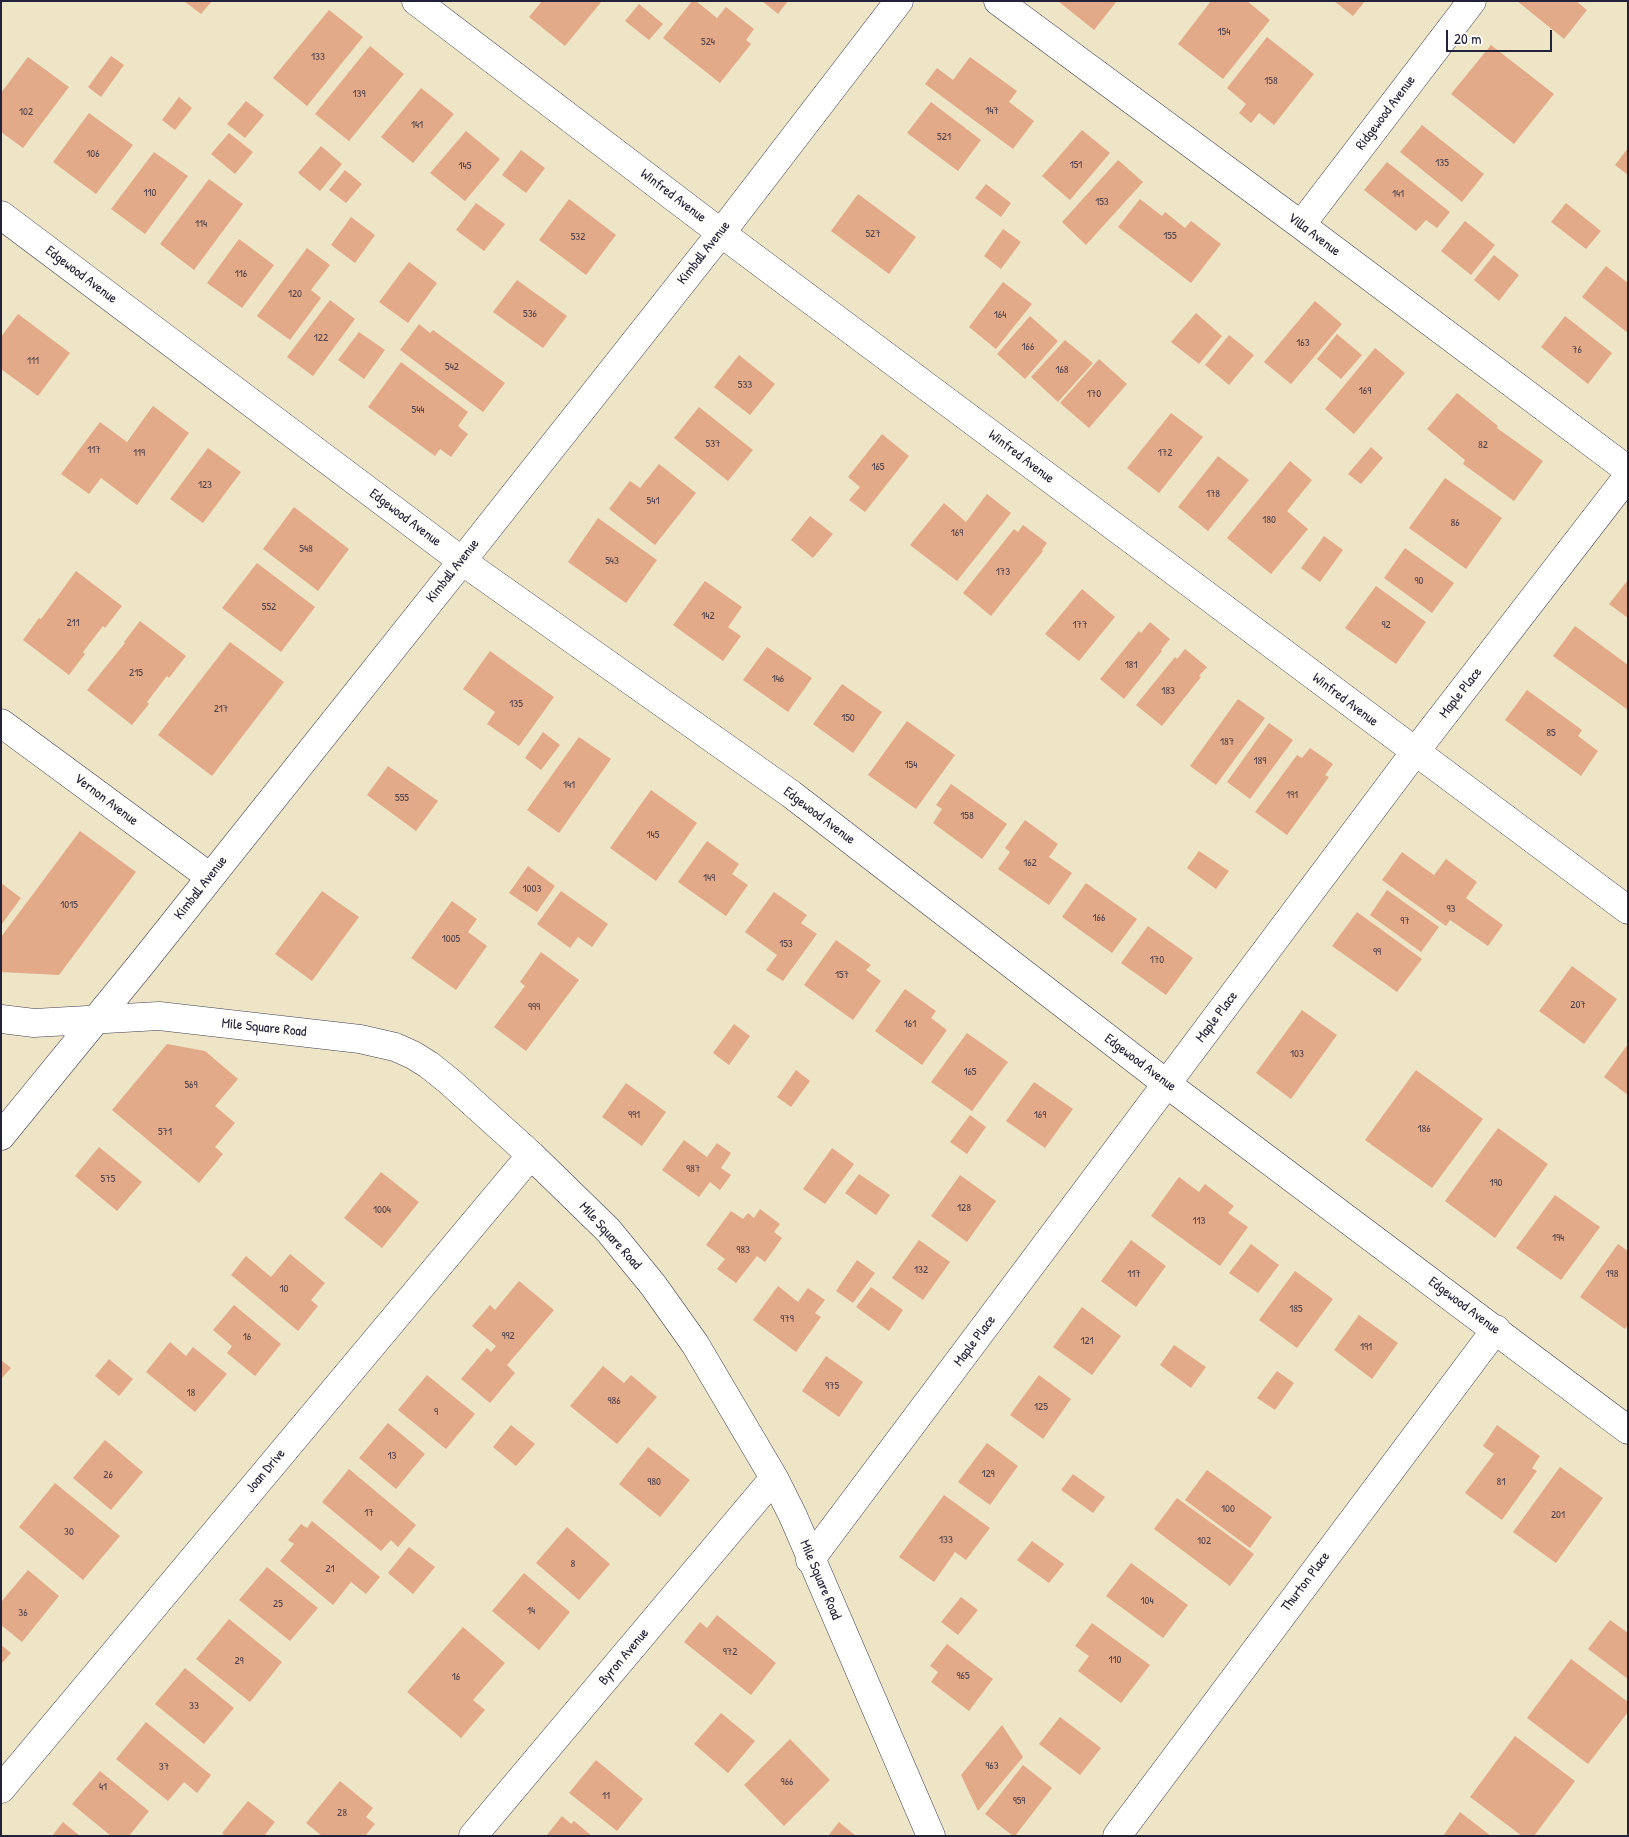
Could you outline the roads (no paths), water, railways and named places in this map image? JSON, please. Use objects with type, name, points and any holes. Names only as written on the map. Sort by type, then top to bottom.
[{"type":"street","name":"Winfred Avenue","points":[[416,1],[721,233],[1628,910]]},
{"type":"street","name":"Kimball Avenue","points":[[1,1136],[462,561],[721,233],[900,1]]},
{"type":"street","name":"Villa Avenue","points":[[998,1],[1628,470]]},
{"type":"street","name":"Ridgewood Avenue","points":[[1301,225],[1472,1]]},
{"type":"street","name":"Edgewood Avenue","points":[[1,215],[462,561],[791,794],[1167,1084],[1496,1329],[1628,1430]]},
{"type":"street","name":"Maple Place","points":[[810,1560],[1415,752],[1628,476]]},
{"type":"street","name":"Vernon Avenue","points":[[1,723],[210,877]]},
{"type":"street","name":"Mile Square Road","points":[[1,1019],[34,1023],[159,1016],[360,1039],[395,1048],[430,1065],[531,1155],[608,1230],[653,1285],[700,1352],[774,1478],[793,1516],[810,1560],[931,1836]]},
{"type":"street","name":"Joan Drive","points":[[1,1789],[531,1155]]},
{"type":"street","name":"Thurton Place","points":[[1117,1836],[1496,1329]]},
{"type":"street","name":"Byron Avenue","points":[[473,1836],[774,1478]]}]
